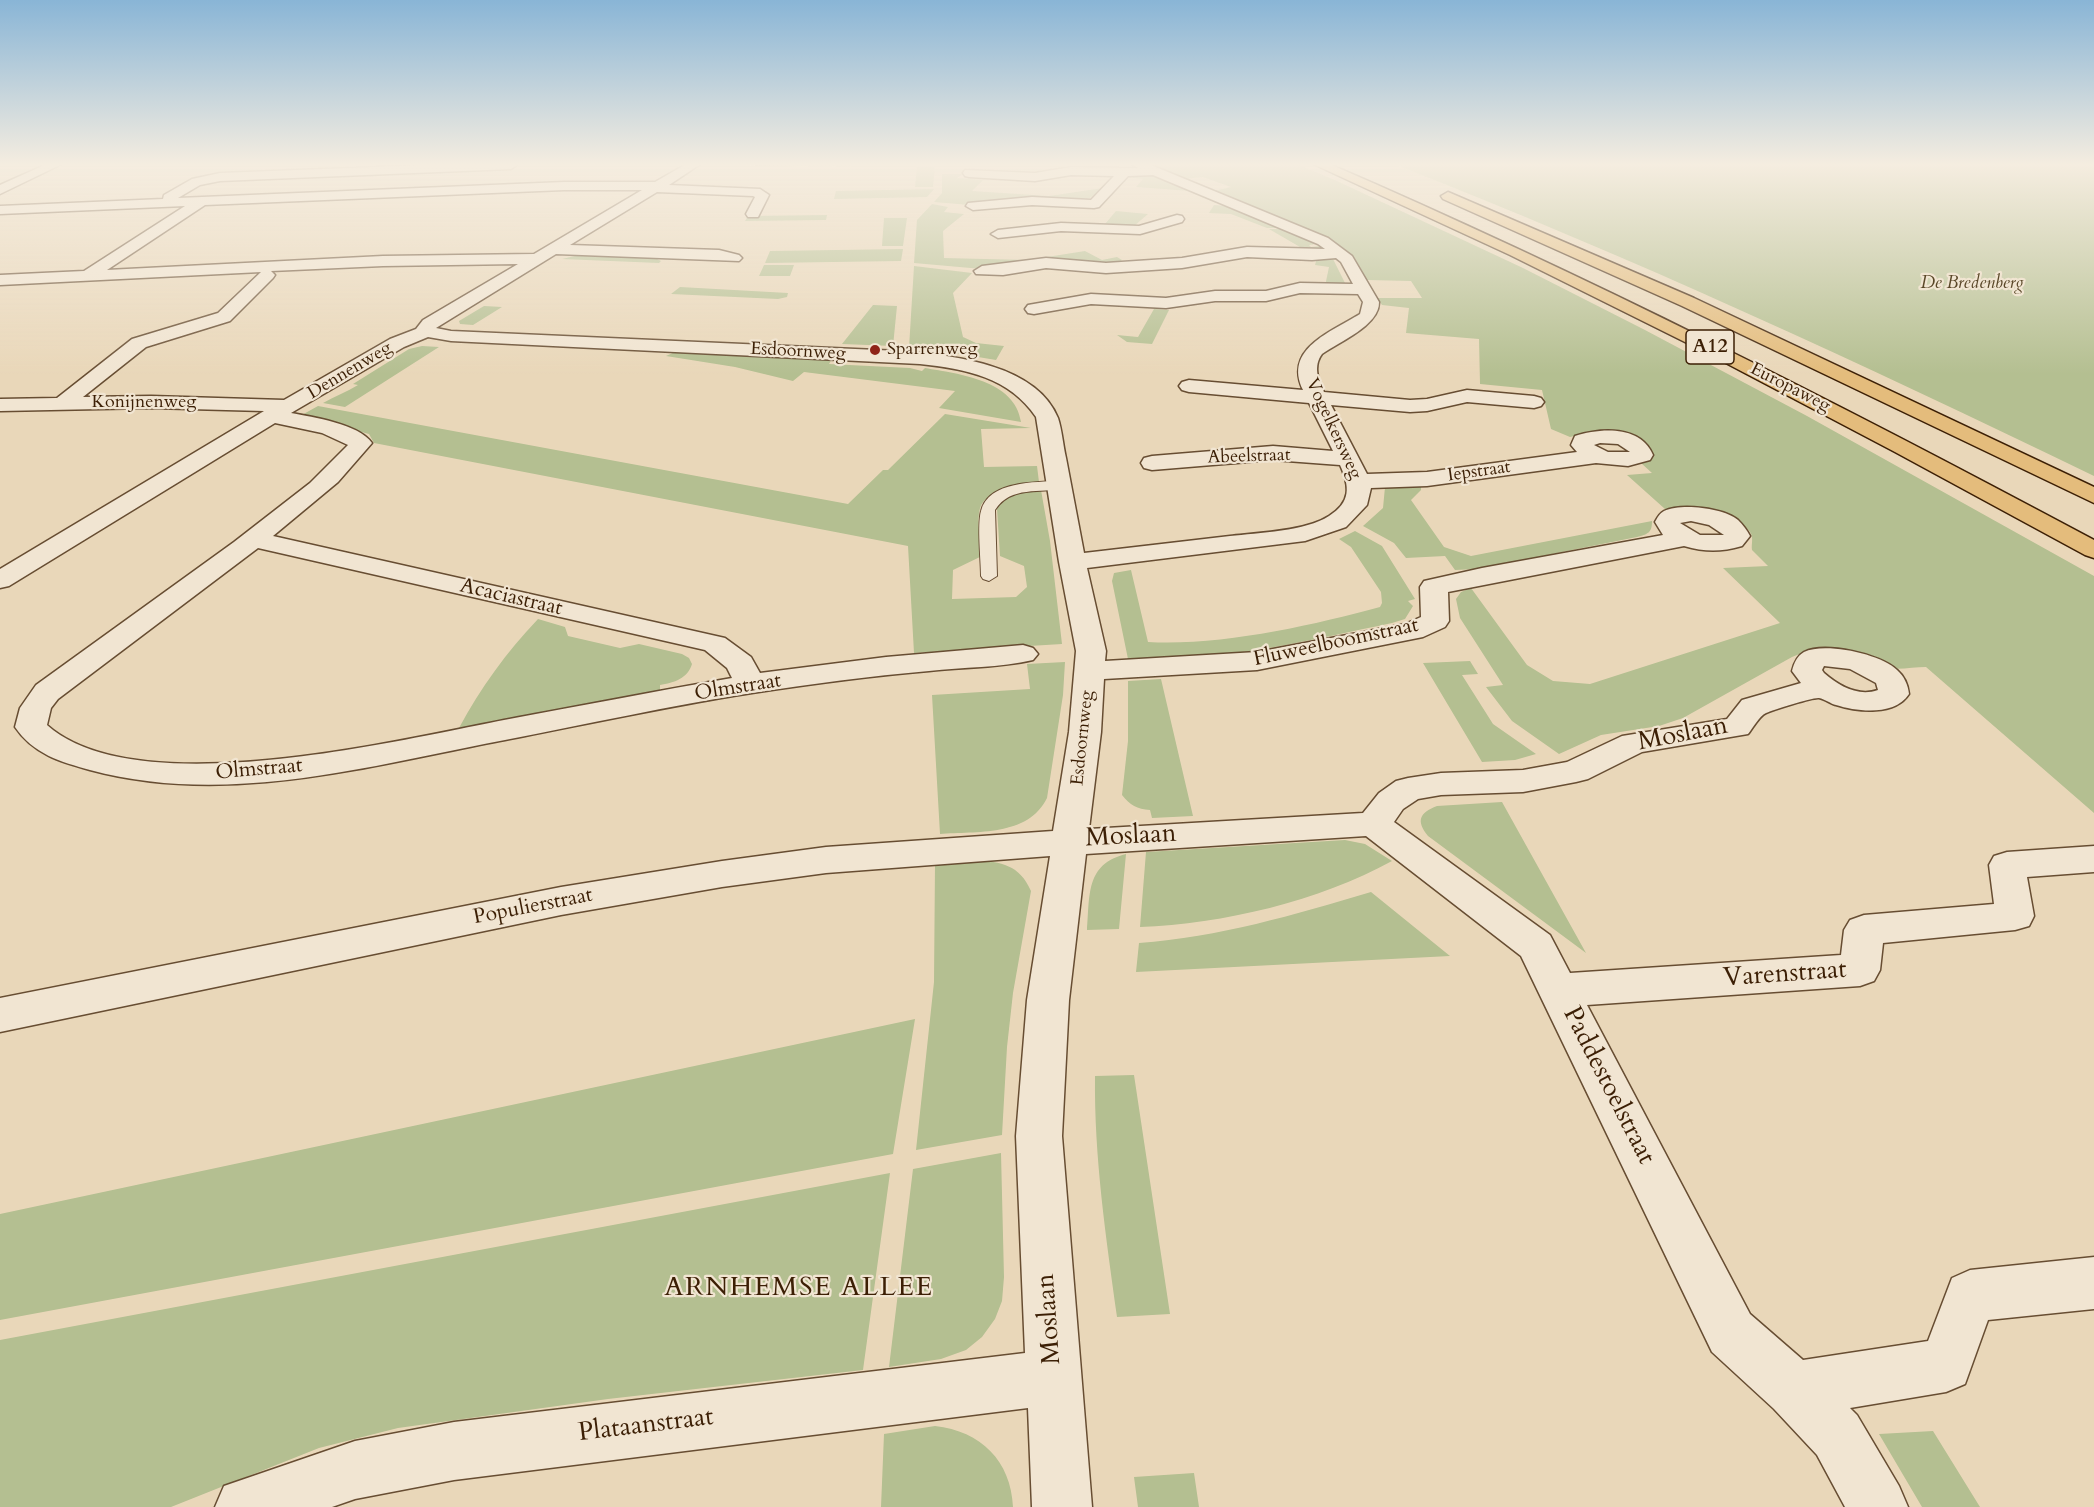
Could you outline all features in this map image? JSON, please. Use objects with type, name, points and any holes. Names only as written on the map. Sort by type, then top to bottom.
[{"type":"highway","name":"Europaweg","points":[[1478,233],[1652,318],[1840,414],[2094,550]]},
{"type":"highway","name":"Europaweg","points":[[1533,233],[1688,302],[2094,496]]},
{"type":"street","points":[[88,276],[153,233]]},
{"type":"street","name":"Dennenweg","points":[[0,580],[397,343],[426,332],[425,328],[429,324],[580,233]]},
{"type":"street","points":[[998,234],[1004,233]]},
{"type":"street","points":[[1121,233],[1112,247],[1145,265]]},
{"type":"street","name":"Vogelkersweg","points":[[1072,562],[1296,536],[1337,522],[1355,505],[1359,493],[1359,481],[1308,380],[1308,360],[1316,350],[1367,317],[1371,309],[1371,302],[1341,252],[1323,241],[1303,233]]},
{"type":"street","points":[[554,249],[719,255],[734,258]]},
{"type":"street","points":[[982,271],[1046,263],[1106,268],[1182,263],[1247,252],[1312,255],[1341,252]]},
{"type":"street","points":[[0,280],[383,261],[538,259]]},
{"type":"street","points":[[1124,299],[1145,265]]},
{"type":"street","points":[[64,402],[140,343],[224,317],[267,275]]},
{"type":"street","points":[[1034,309],[1091,299],[1166,303],[1215,296],[1266,296],[1300,288],[1364,289]]},
{"type":"street","name":"Esdoornweg","points":[[426,332],[452,336],[900,357],[980,368],[1011,380],[1039,402],[1047,417],[1072,562],[1091,651],[1085,732],[1072,841]]},
{"type":"street","points":[[1190,386],[1410,406],[1427,405],[1467,396],[1534,402]]},
{"type":"street","name":"Konijnenweg","points":[[0,405],[64,402],[281,411]]},
{"type":"street","name":"Olmstraat","points":[[281,411],[351,437],[361,443],[354,453],[309,494],[253,539],[47,692],[35,705],[32,718],[31,727],[39,737],[58,749],[131,771],[179,775],[228,774],[368,757],[750,684],[923,661],[1023,654]]},
{"type":"street","name":"Abeelstraat","points":[[1152,463],[1273,453],[1347,459]]},
{"type":"street","name":"Iepstraat","points":[[1359,481],[1427,479],[1598,456]]},
{"type":"street","name":"Fluweelboomstraat","points":[[1090,672],[1257,661],[1413,631],[1435,621],[1434,587],[1686,538]]},
{"type":"street","name":"Acaciastraat","points":[[253,539],[715,644],[740,663],[750,684]]},
{"type":"street","name":"Moslaan","points":[[1062,1507],[1039,1136],[1050,979],[1072,841],[1373,824],[1391,801],[1408,789],[1441,784],[1523,781],[1576,771],[1634,743],[1737,727],[1753,707],[1822,687]]},
{"type":"street","name":"Paddestoelstraat","points":[[1373,824],[1536,946],[1731,1334],[1794,1389],[1837,1435],[1878,1507]]},
{"type":"street","name":"Populierstraat","points":[[0,1015],[561,901],[722,873],[826,860],[1072,841]]},
{"type":"street","name":"Varenstraat","points":[[1560,990],[1860,970],[1864,930],[2015,916],[2007,865],[2094,859]]},
{"type":"street","points":[[1794,1389],[1946,1365],[1970,1296],[2094,1283]]},
{"type":"street","name":"Plataanstraat","points":[[245,1507],[355,1470],[454,1451],[1054,1377]]},
{"type":"lane","points":[[989,576],[988,510],[992,503],[1019,488],[1059,485]]},
{"type":"green space","points":[[883,233],[905,233],[903,246],[882,246]]},
{"type":"green space","points":[[916,233],[943,233],[944,258],[1028,260],[1085,251],[1102,260],[1117,257],[1122,260],[1117,264],[982,269],[914,263]]},
{"type":"green space","points":[[1276,233],[1291,233],[1316,244],[1309,245],[1311,247],[1320,246],[1323,249],[1297,251],[1300,247]]},
{"type":"green space","points":[[1312,233],[1449,233],[1645,330],[1807,416],[2094,576],[2094,813],[1926,667],[1888,668],[1829,652],[1805,653],[1792,657],[1683,718],[1659,726],[1601,735],[1559,754],[1512,721],[1486,687],[1503,685],[1460,618],[1456,599],[1461,592],[1471,588],[1527,665],[1553,681],[1590,684],[1780,623],[1723,568],[1768,566],[1752,550],[1751,534],[1745,527],[1724,518],[1684,510],[1665,509],[1627,475],[1652,473],[1641,463],[1649,461],[1652,457],[1648,448],[1602,432],[1570,437],[1551,429],[1542,390],[1480,384],[1479,339],[1406,333],[1409,308],[1382,305],[1377,298],[1422,298],[1411,281],[1367,280],[1355,259],[1337,244]]},
{"type":"green space","name":"De Bredenberg","points":[[1565,233],[2094,233],[2094,476],[1746,312]]},
{"type":"green space","points":[[903,249],[901,261],[765,263],[770,251]]},
{"type":"green space","points":[[579,255],[655,258],[661,261],[659,263],[562,259]]},
{"type":"green space","points":[[1332,257],[1346,285],[1325,286],[1329,267],[1315,265],[1317,258]]},
{"type":"green space","points":[[764,265],[794,265],[790,276],[759,276]]},
{"type":"green space","points":[[914,266],[972,273],[953,293],[963,337],[976,343],[1004,346],[996,360],[909,348]]},
{"type":"green space","points":[[680,287],[788,293],[787,297],[778,299],[671,294]]},
{"type":"green space","points":[[873,305],[897,306],[893,346],[842,344]]},
{"type":"green space","points":[[484,306],[502,307],[473,325],[460,324],[459,321]]},
{"type":"green space","points":[[1154,309],[1169,310],[1152,344],[1127,342],[1117,335],[1138,337]]},
{"type":"green space","points":[[422,346],[439,347],[345,407],[323,403],[358,385],[353,384],[409,349]]},
{"type":"green space","points":[[675,352],[832,359],[829,364],[910,368],[922,371],[925,368],[954,373],[997,388],[1017,408],[1021,422],[939,408],[955,391],[804,372],[793,381],[735,367],[666,356]]},
{"type":"green space","points":[[318,406],[848,504],[883,470],[888,470],[945,414],[1031,428],[981,429],[984,467],[1037,466],[1039,482],[997,492],[983,502],[978,519],[982,556],[953,570],[952,599],[1016,597],[1027,587],[1024,566],[1000,556],[997,509],[1010,496],[1041,490],[1050,541],[1062,644],[914,653],[908,546],[374,443],[369,434],[300,416]]},
{"type":"green space","points":[[1421,486],[1421,490],[1411,500],[1444,547],[1471,556],[1652,521],[1652,525],[1649,532],[1637,537],[1477,569],[1455,570],[1445,556],[1406,558],[1394,543],[1363,526],[1383,508],[1385,487]]},
{"type":"green space","points":[[1355,531],[1382,546],[1415,599],[1408,601],[1413,606],[1405,619],[1294,643],[1228,654],[1195,658],[1128,659],[1112,581],[1114,573],[1131,570],[1148,642],[1205,641],[1265,633],[1380,607],[1381,592],[1351,547],[1339,539]]},
{"type":"green space","points":[[538,619],[565,627],[568,636],[620,648],[639,644],[682,654],[689,658],[692,664],[680,679],[660,685],[660,691],[459,728],[495,671]]},
{"type":"green space","points":[[1470,661],[1478,674],[1462,675],[1493,724],[1536,754],[1515,760],[1482,762],[1423,663]]},
{"type":"green space","points":[[1065,662],[1063,695],[1047,798],[1038,811],[1027,820],[1000,830],[940,834],[932,695],[1030,689],[1027,664]]},
{"type":"green space","points":[[1161,679],[1193,816],[1152,818],[1150,810],[1134,806],[1122,795],[1128,741],[1128,681]]},
{"type":"green space","points":[[1502,802],[1586,953],[1428,836],[1422,826],[1423,815],[1437,806]]},
{"type":"green space","points":[[1345,840],[1365,844],[1392,861],[1334,888],[1270,908],[1204,921],[1140,927],[1146,852]]},
{"type":"green space","points":[[1126,854],[1119,929],[1087,930],[1090,894],[1096,873],[1103,865]]},
{"type":"green space","points":[[975,859],[1009,866],[1021,875],[1031,891],[1013,993],[1007,1047],[1002,1135],[916,1150],[934,982],[935,864]]},
{"type":"green space","points":[[1371,892],[1450,956],[1136,972],[1139,943],[1227,930],[1285,917]]},
{"type":"green space","points":[[915,1019],[893,1154],[0,1320],[0,1214]]},
{"type":"green space","points":[[1134,1075],[1170,1314],[1117,1317],[1099,1167],[1095,1076]]},
{"type":"green space","points":[[1001,1153],[1004,1277],[1002,1301],[995,1319],[982,1337],[966,1350],[941,1359],[889,1367],[913,1169]]},
{"type":"green space","points":[[890,1173],[863,1370],[608,1399],[398,1428],[319,1448],[171,1507],[0,1507],[0,1340]]},
{"type":"green space","points":[[935,1426],[966,1434],[990,1451],[1000,1462],[1006,1476],[1013,1507],[881,1507],[884,1434]]},
{"type":"green space","points":[[1933,1431],[1980,1507],[1922,1507],[1879,1434]]},
{"type":"green space","points":[[1194,1473],[1199,1507],[1138,1507],[1134,1477]]},
{"type":"place","name":"Sparrenweg","points":[[875,350]]},
{"type":"district","name":"ARNHEMSE ALLEE","points":[[799,1289]]}]
